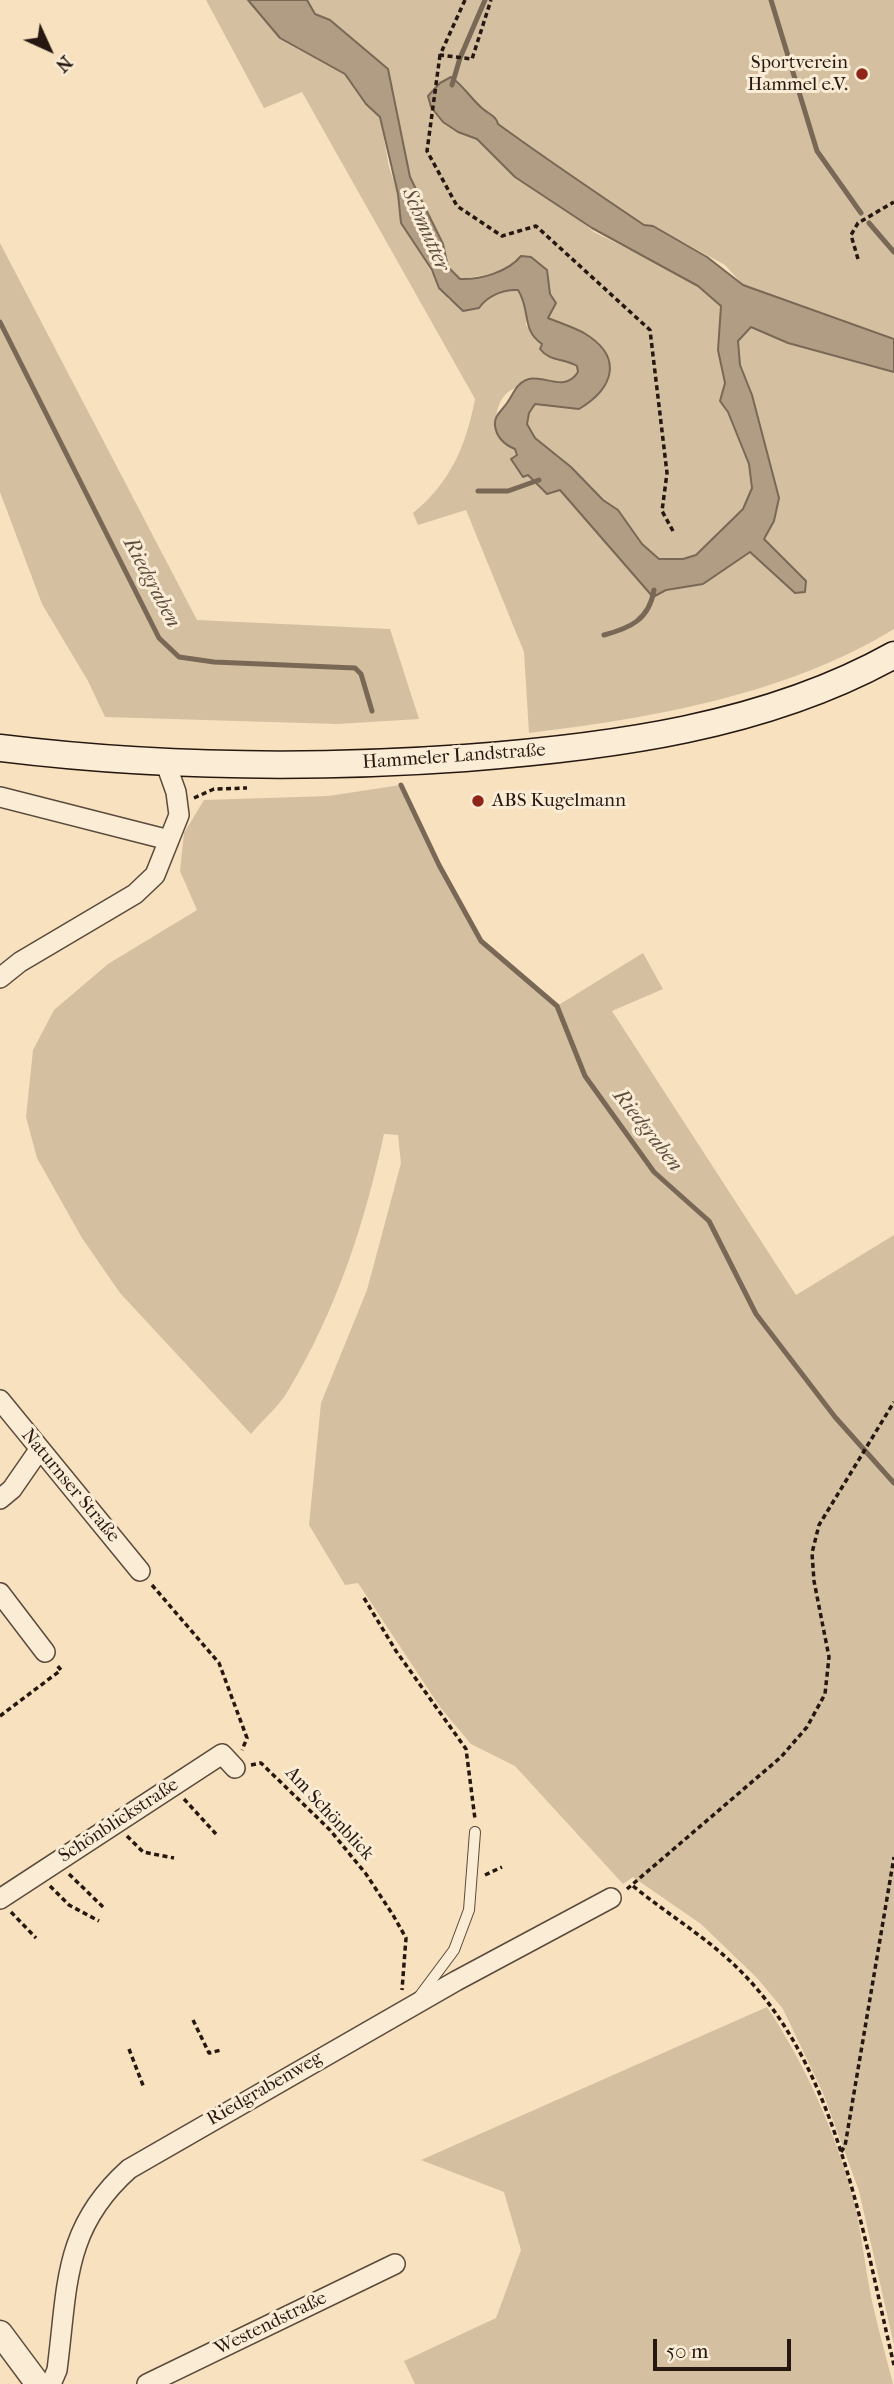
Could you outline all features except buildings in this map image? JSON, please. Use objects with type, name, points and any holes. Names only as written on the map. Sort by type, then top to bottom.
[{"type":"main road","name":"Hammeler Landstraße","points":[[0,748],[166,764],[508,762],[668,733],[779,705],[865,671],[894,655]]},
{"type":"street","points":[[0,978],[20,962],[135,894],[155,875],[179,816],[176,792],[166,764]]},
{"type":"street","points":[[0,797],[169,840]]},
{"type":"street","name":"Naturnser Straße","points":[[0,1400],[140,1570]]},
{"type":"street","points":[[0,1499],[12,1489],[39,1450]]},
{"type":"street","points":[[0,1593],[45,1652]]},
{"type":"street","name":"Schönblickstraße","points":[[4,1904],[38,1874],[222,1754],[235,1768]]},
{"type":"street","name":"Riedgrabenweg","points":[[51,2384],[57,2370],[73,2249],[103,2193],[129,2169],[412,2006],[611,1898]]},
{"type":"street","name":"Westendstraße","points":[[147,2384],[395,2264]]},
{"type":"street","points":[[0,2333],[38,2384]]},
{"type":"lane","points":[[412,2006],[454,1950],[470,1910],[475,1832]]},
{"type":"path","points":[[465,0],[440,55],[427,150],[457,206],[502,236],[537,226],[650,330],[667,473],[662,510],[674,531]]},
{"type":"path","points":[[440,55],[472,59],[491,0]]},
{"type":"path","points":[[858,259],[851,234],[858,223],[894,202]]},
{"type":"path","points":[[894,1402],[819,1525],[813,1562],[829,1657],[825,1694],[807,1727],[781,1757],[632,1886],[720,1952],[771,2005],[807,2068],[856,2193],[894,2365]]},
{"type":"path","points":[[140,1570],[219,1663],[247,1738],[235,1768]]},
{"type":"path","points":[[364,1598],[403,1662],[466,1749],[473,1786],[475,1832]]},
{"type":"path","points":[[0,1716],[61,1670],[45,1652]]},
{"type":"path","name":"Am Schönblick","points":[[235,1768],[261,1763],[330,1830],[366,1874],[406,1938],[403,1969]]},
{"type":"path","points":[[172,1787],[216,1834]]},
{"type":"path","points":[[115,1824],[144,1852],[174,1858]]},
{"type":"path","points":[[841,2152],[845,2146],[894,1857]]},
{"type":"path","points":[[57,1862],[103,1907]]},
{"type":"path","points":[[38,1874],[69,1905],[99,1921]]},
{"type":"path","points":[[4,1904],[36,1938]]},
{"type":"path","points":[[193,2020],[209,2053],[221,2050]]},
{"type":"path","points":[[129,2049],[144,2088]]},
{"type":"shaded area","points":[[206,0],[248,0],[280,38],[345,74],[366,104],[380,117],[389,167],[398,194],[401,223],[449,300],[484,300],[510,290],[518,290],[527,311],[526,325],[542,344],[540,349],[548,356],[577,366],[578,372],[569,380],[517,387],[506,394],[498,407],[495,429],[515,449],[517,455],[512,459],[523,477],[528,475],[542,491],[560,490],[653,596],[666,590],[703,584],[750,552],[795,593],[806,581],[764,539],[774,521],[752,395],[740,365],[738,341],[751,327],[788,343],[894,372],[894,629],[852,652],[763,687],[670,711],[529,733],[524,652],[466,510],[418,525],[413,513],[447,476],[467,432],[475,399],[302,92],[264,108]]},
{"type":"shaded area","points":[[307,0],[894,0],[894,339],[743,285],[725,265],[653,226],[645,225],[516,137],[475,103],[451,77],[440,83],[458,132],[477,139],[515,176],[564,207],[594,232],[698,286],[721,306],[718,350],[725,383],[720,401],[728,412],[749,464],[752,488],[743,508],[696,555],[683,559],[660,559],[642,544],[618,510],[603,500],[571,467],[535,438],[527,424],[535,403],[579,409],[599,394],[608,381],[610,368],[606,356],[582,335],[548,318],[550,294],[547,270],[516,263],[492,274],[460,279],[448,267],[443,244],[410,177],[388,70],[330,20],[315,14]]},
{"type":"shaded area","points":[[0,243],[197,620],[390,629],[419,719],[337,724],[105,717],[88,681],[42,604],[0,492]]},
{"type":"shaded area","points":[[401,785],[439,865],[481,941],[557,1006],[643,953],[663,989],[612,1011],[796,1295],[894,1235],[894,2345],[859,2191],[823,2093],[783,2009],[757,1978],[701,1924],[633,1877],[623,1884],[515,1766],[471,1744],[440,1707],[358,1583],[345,1585],[309,1525],[321,1403],[367,1290],[401,1163],[398,1135],[384,1134],[358,1233],[321,1329],[285,1395],[251,1434],[120,1293],[82,1238],[37,1158],[26,1117],[33,1050],[54,1010],[108,964],[197,910],[180,871],[184,833],[204,800],[328,796]]},
{"type":"shaded area","points":[[767,2007],[807,2076],[839,2151],[854,2202],[872,2301],[893,2384],[415,2384],[404,2361],[496,2318],[521,2250],[504,2192],[421,2160]]},
{"type":"water","points":[[248,0],[307,0],[315,14],[330,20],[388,69],[410,177],[443,244],[448,267],[460,279],[493,274],[521,256],[531,257],[547,270],[550,294],[556,303],[548,318],[580,331],[597,342],[605,352],[610,372],[600,392],[579,409],[535,404],[529,413],[527,424],[535,438],[571,467],[603,500],[618,510],[642,544],[659,559],[683,559],[696,555],[743,509],[752,488],[749,464],[728,412],[720,401],[725,383],[718,350],[721,306],[698,286],[592,228],[515,177],[477,139],[458,132],[443,122],[431,107],[428,96],[440,83],[451,77],[494,117],[498,124],[516,137],[644,225],[653,226],[707,257],[743,285],[894,339],[894,372],[788,343],[751,327],[738,341],[740,365],[752,395],[779,498],[774,521],[764,539],[806,581],[805,592],[795,593],[750,552],[703,584],[666,590],[653,597],[560,490],[547,494],[528,475],[523,477],[511,459],[517,455],[515,449],[498,435],[495,426],[497,416],[518,386],[526,380],[534,378],[565,382],[578,372],[577,366],[548,356],[540,349],[542,344],[531,332],[518,290],[496,294],[479,308],[463,311],[439,288],[432,270],[401,223],[398,194],[380,117],[366,104],[345,74],[280,38]]},
{"type":"waterway","points":[[452,85],[460,58],[485,0]]},
{"type":"waterway","points":[[771,0],[817,151],[861,213]]},
{"type":"waterway","points":[[869,223],[894,252]]},
{"type":"waterway","name":"Riedgraben","points":[[0,322],[159,638],[179,657],[214,662],[355,668],[361,674],[372,711]]},
{"type":"waterway","name":"Schmutter","points":[[478,491],[508,491],[539,480]]},
{"type":"waterway","name":"Schmutter","points":[[604,635],[630,626],[643,616],[654,590]]},
{"type":"waterway","name":"Riedgraben","points":[[401,785],[439,865],[481,941],[557,1006],[585,1076],[654,1172],[709,1221],[756,1314],[835,1417],[894,1483]]},
{"type":"place","name":"Sportverein Hammel e.V.","points":[[862,74]]},
{"type":"place","name":"ABS Kugelmann","points":[[478,801]]}]
